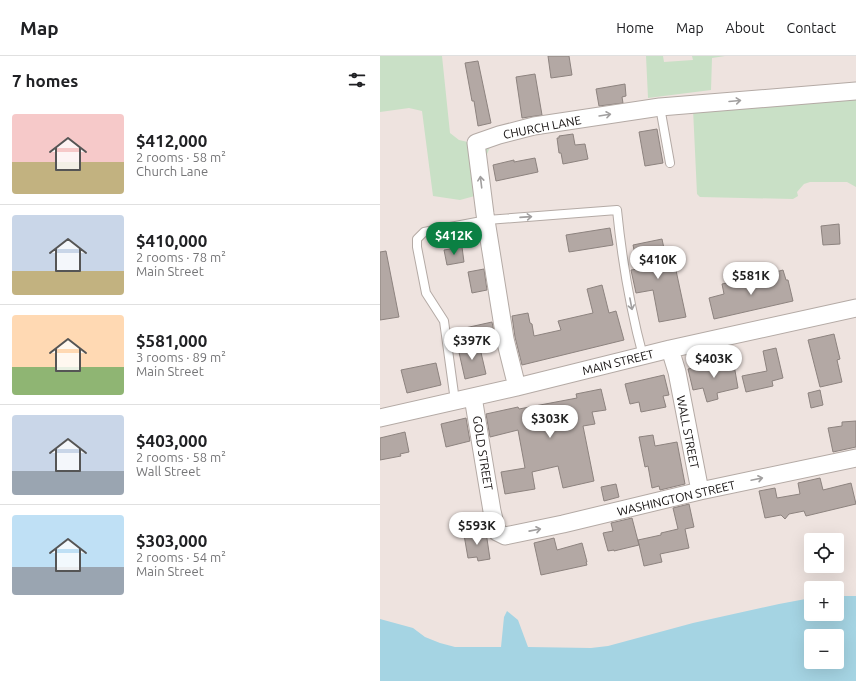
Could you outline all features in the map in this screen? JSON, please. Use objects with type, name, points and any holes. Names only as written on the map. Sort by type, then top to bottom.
[{"type":"street","name":"CHURCH LANE","points":[[517,387],[505,340],[485,214],[476,143],[498,135],[534,126],[660,107],[856,91]]},
{"type":"street","name":"MAIN STREET","points":[[380,418],[517,387],[670,349],[856,308]]},
{"type":"street","name":"WALL STREET","points":[[670,349],[700,491]]},
{"type":"street","name":"GOLD STREET","points":[[473,397],[492,511],[497,532]]},
{"type":"street","name":"WASHINGTON STREET","points":[[497,532],[505,536],[563,524],[700,491],[856,458]]},
{"type":"lane","points":[[660,107],[670,163]]},
{"type":"lane","points":[[456,401],[444,321],[426,293],[417,247],[418,239],[424,232],[487,220],[617,210],[623,268],[636,332],[643,356]]},
{"type":"green space","points":[[380,56],[442,56],[450,133],[459,140],[490,147],[483,164],[482,194],[460,200],[433,196],[422,111],[409,108],[380,112]]},
{"type":"green space","points":[[646,56],[663,56],[664,62],[693,60],[692,56],[725,56],[712,58],[711,90],[648,98]]},
{"type":"green space","points":[[856,92],[856,187],[847,182],[810,182],[804,184],[797,192],[798,196],[793,199],[700,197],[697,194],[693,109]]},
{"type":"water","points":[[844,596],[856,596],[856,681],[380,681],[380,619],[413,628],[425,637],[455,647],[501,647],[504,617],[507,611],[518,620],[528,647],[591,648],[608,646],[693,623],[804,599],[804,621],[844,621]]},
{"type":"building","points":[[548,56],[569,56],[572,75],[551,78]]},
{"type":"building","points":[[478,61],[491,123],[478,126],[465,63]]},
{"type":"building","points":[[535,74],[542,115],[522,118],[516,77]]},
{"type":"building","points":[[625,84],[626,96],[622,97],[623,103],[599,106],[596,89]]},
{"type":"building","points":[[657,129],[663,163],[645,166],[639,132]]},
{"type":"building","points":[[573,134],[575,145],[585,144],[588,159],[563,164],[561,153],[559,153],[557,138],[559,138],[559,136]]},
{"type":"building","points":[[535,158],[538,172],[496,181],[493,165],[514,160],[514,162]]},
{"type":"building","points":[[839,224],[840,244],[823,245],[821,226]]},
{"type":"building","points":[[610,228],[613,245],[569,252],[566,235]]},
{"type":"building","points":[[662,239],[667,263],[674,261],[686,317],[659,322],[653,290],[636,293],[631,270],[638,269],[633,245]]},
{"type":"building","points":[[462,247],[464,262],[447,265],[444,250]]},
{"type":"building","points":[[386,251],[399,317],[380,320],[380,252]]},
{"type":"building","points":[[484,269],[487,290],[472,293],[468,272]]},
{"type":"building","points":[[783,270],[786,280],[788,280],[793,301],[714,319],[709,298],[724,294],[722,284],[745,279],[748,289],[770,284],[768,278],[773,277],[772,273]]},
{"type":"building","points":[[602,285],[609,313],[616,311],[624,340],[522,365],[515,337],[512,316],[528,313],[534,336],[561,330],[558,321],[593,313],[587,289]]},
{"type":"building","points":[[492,322],[495,337],[468,342],[465,328]]},
{"type":"building","points":[[834,334],[840,359],[837,360],[842,382],[820,387],[808,340]]},
{"type":"building","points":[[479,344],[486,374],[465,379],[458,348]]},
{"type":"building","points":[[776,348],[783,378],[772,381],[773,386],[746,392],[742,376],[767,371],[763,351]]},
{"type":"building","points":[[733,359],[738,388],[717,393],[718,399],[707,402],[703,388],[693,390],[688,369]]},
{"type":"building","points":[[436,363],[441,385],[407,393],[401,370]]},
{"type":"building","points":[[664,375],[669,395],[663,396],[666,407],[641,412],[639,402],[630,404],[625,384]]},
{"type":"building","points":[[601,389],[606,410],[592,412],[595,424],[583,426],[594,481],[563,488],[558,466],[532,472],[535,489],[505,494],[501,472],[525,468],[518,430],[490,437],[486,414],[518,407],[519,409],[577,398],[576,394]]},
{"type":"building","points":[[820,390],[823,405],[811,408],[808,393]]},
{"type":"building","points":[[466,418],[470,441],[446,447],[441,424]]},
{"type":"building","points":[[856,421],[856,447],[833,452],[828,428],[842,426],[842,422]]},
{"type":"building","points":[[405,432],[409,452],[400,454],[401,456],[380,460],[380,438]]},
{"type":"building","points":[[653,435],[655,446],[677,442],[685,484],[660,490],[659,486],[652,488],[648,466],[645,467],[639,437]]},
{"type":"building","points":[[820,478],[823,490],[851,483],[856,504],[806,516],[804,511],[789,514],[785,519],[781,515],[765,518],[759,491],[775,488],[777,498],[800,494],[798,483]]},
{"type":"building","points":[[616,484],[619,497],[604,501],[601,487]]},
{"type":"building","points":[[689,504],[694,527],[685,529],[689,548],[660,554],[662,562],[644,566],[638,540],[661,535],[661,533],[678,529],[673,508]]},
{"type":"building","points":[[632,518],[639,545],[608,551],[603,533],[613,531],[611,523]]},
{"type":"building","points":[[486,532],[490,559],[478,561],[477,557],[468,558],[464,535]]},
{"type":"building","points":[[554,538],[557,550],[582,543],[587,565],[541,575],[534,543]]}]
